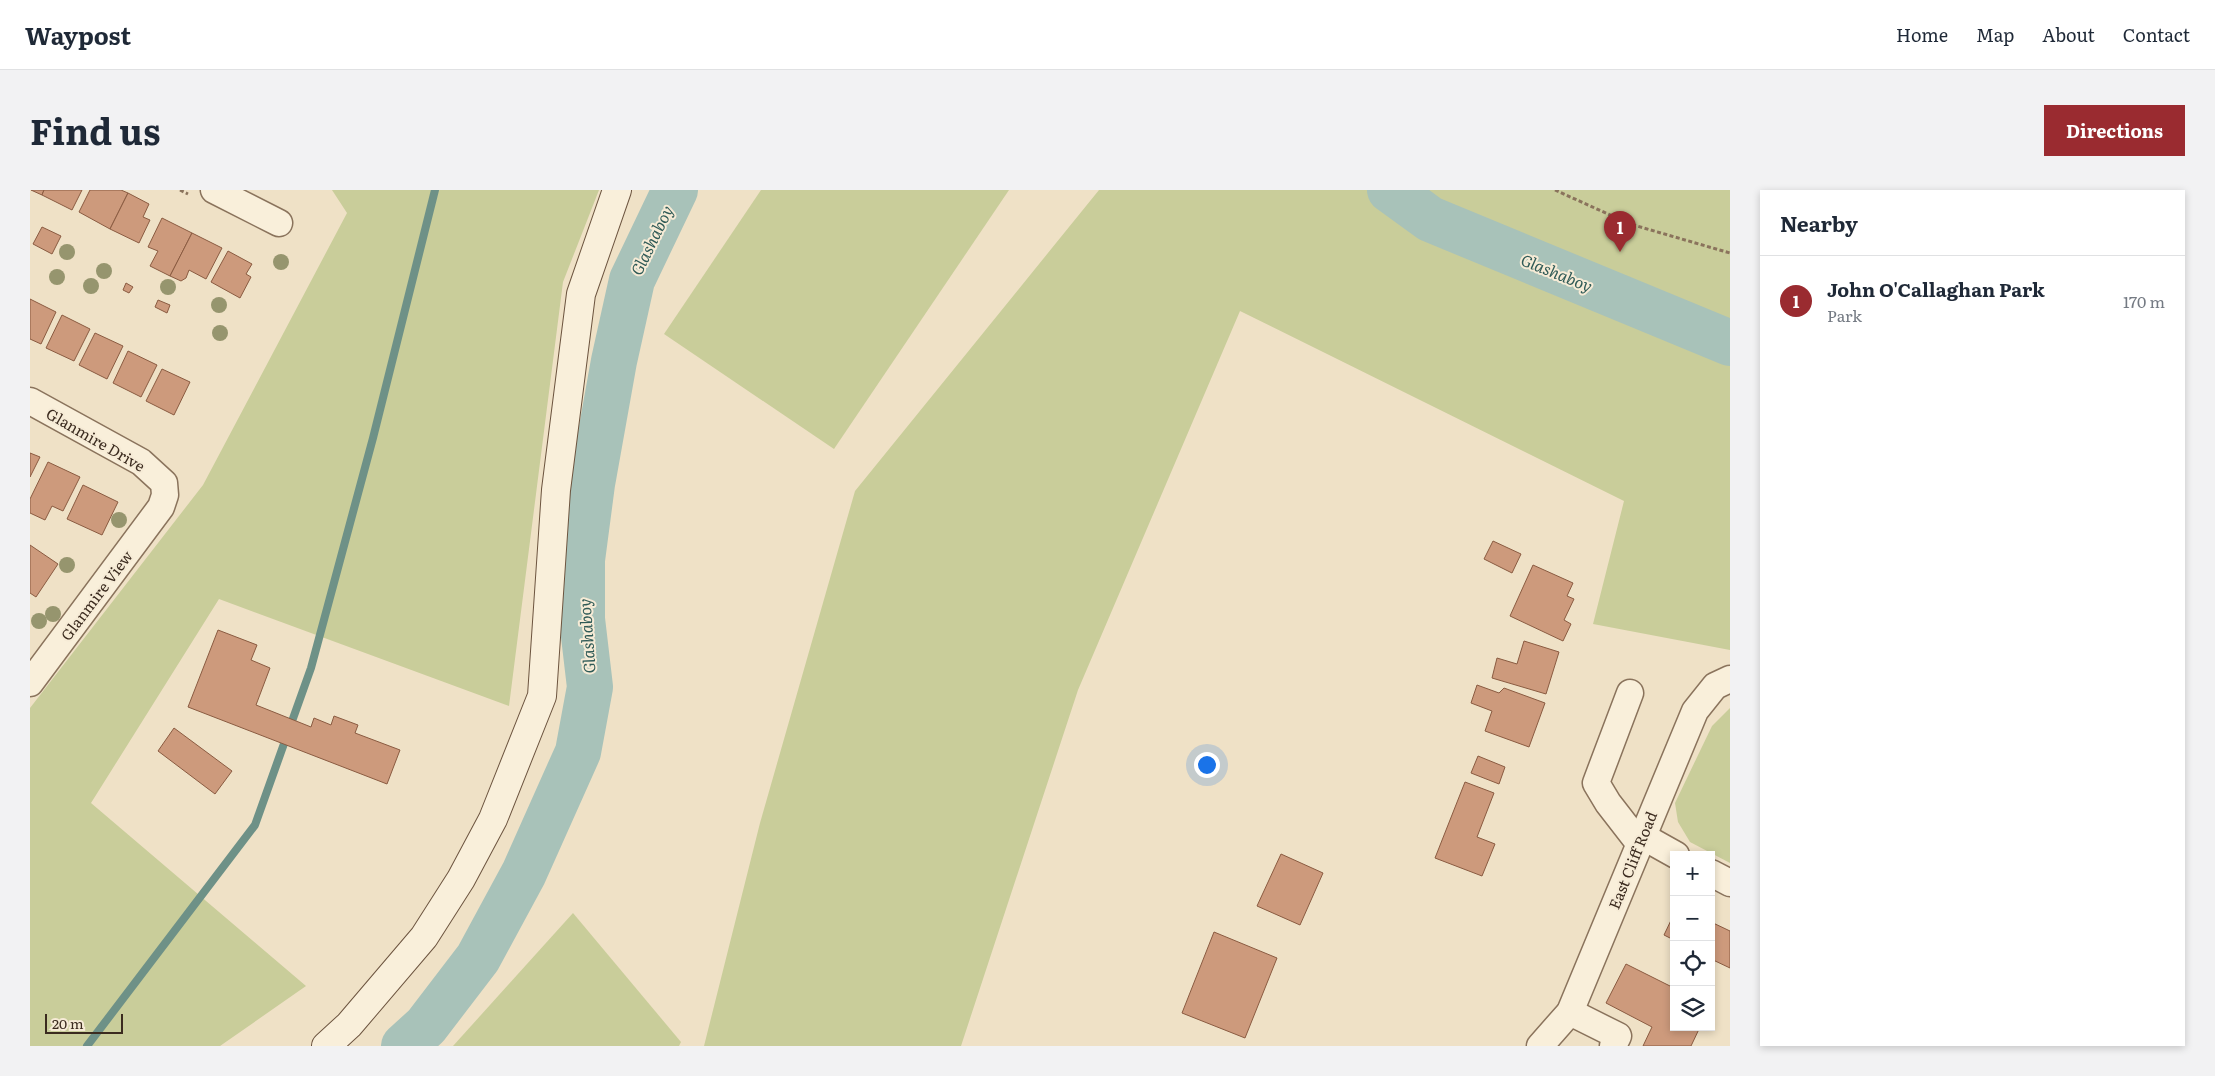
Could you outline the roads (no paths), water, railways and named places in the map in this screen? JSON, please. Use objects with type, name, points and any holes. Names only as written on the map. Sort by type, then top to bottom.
[{"type":"main road","points":[[326,1046],[350,1025],[424,937],[461,879],[493,819],[542,696],[556,490],[581,294],[617,190]]},
{"type":"street","points":[[214,190],[241,196],[279,224]]},
{"type":"street","name":"Glanmire Drive","points":[[30,401],[148,468],[164,483],[166,495],[161,507]]},
{"type":"street","name":"Glanmire View","points":[[30,683],[161,507]]},
{"type":"street","name":"East Cliff Road","points":[[1540,1046],[1570,1012],[1695,711],[1715,686],[1730,679]]},
{"type":"street","points":[[1630,693],[1596,782],[1608,803],[1640,840],[1670,852]]},
{"type":"street","points":[[1715,875],[1730,883]]},
{"type":"street","points":[[1570,1012],[1618,1036],[1613,1046]]},
{"type":"waterway","points":[[87,1046],[255,825],[311,668],[373,438],[435,190]]},
{"type":"waterway","name":"Glashaboy","points":[[404,1046],[426,1026],[478,958],[524,873],[578,752],[590,687],[582,619],[582,560],[592,484],[614,361],[632,280],[675,190]]},
{"type":"waterway","name":"Glashaboy","points":[[1390,190],[1430,219],[1730,343]]},
{"type":"place","name":"John O'Callaghan Park","points":[[1620,252]]}]
